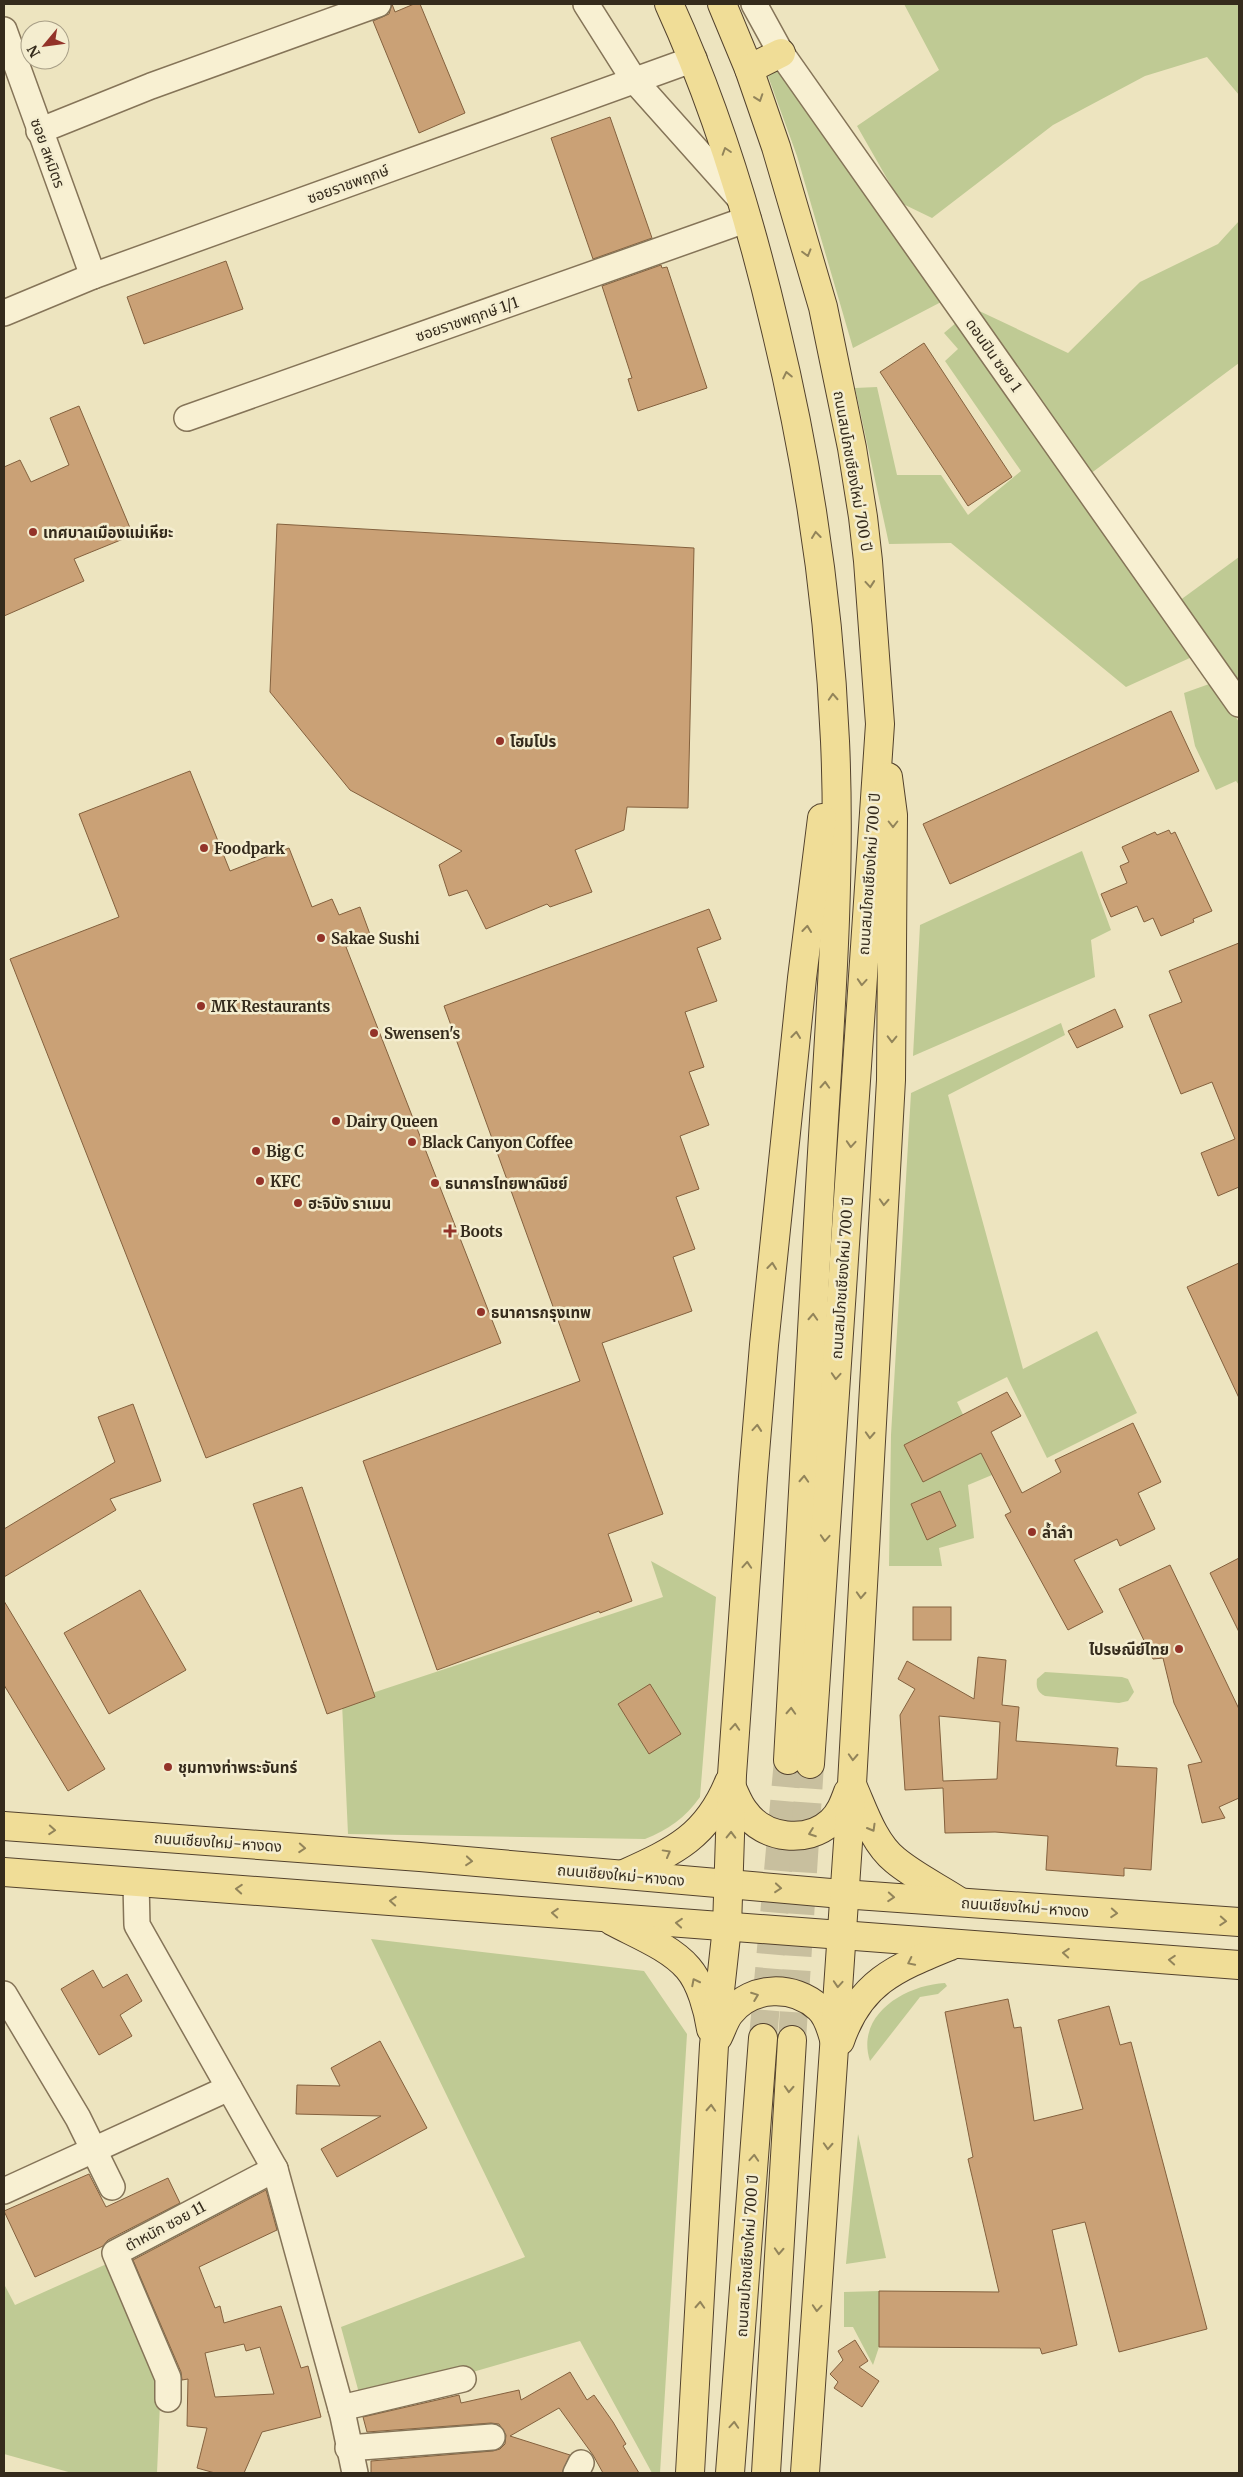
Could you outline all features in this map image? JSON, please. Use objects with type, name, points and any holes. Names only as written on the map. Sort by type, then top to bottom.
[{"type":"main road","name":"ถนนสมโภชเชียงใหม่ 700 ปี","points":[[669,4],[694,59],[745,210],[788,377],[812,504],[830,647],[835,746],[834,928],[799,1762],[880,724],[868,561],[850,438],[823,307],[776,147],[749,69],[722,4]]},
{"type":"main road","points":[[749,69],[781,53]]},
{"type":"main road","points":[[805,2473],[842,1894],[852,1784],[891,1071],[893,815],[880,724]]},
{"type":"main road","points":[[690,2473],[714,2045],[727,1927],[730,1884],[732,1781],[764,1345],[809,911],[822,813],[835,746]]},
{"type":"main road","points":[[732,1781],[745,1813],[762,1827],[789,1836],[803,1836],[817,1832],[831,1822],[841,1810],[852,1784]]},
{"type":"main road","points":[[623,1875],[679,1847],[693,1835],[716,1809],[732,1781]]},
{"type":"main road","points":[[852,1784],[867,1820],[883,1847],[895,1860],[960,1902]]},
{"type":"main road","name":"ถนนเชียงใหม่-หางดง","points":[[4,1826],[420,1857],[842,1894],[1239,1922]]},
{"type":"main road","points":[[4,1872],[1239,1965]]},
{"type":"main road","points":[[604,1916],[668,1952],[688,1968],[706,2008],[714,2045]]},
{"type":"main road","points":[[833,2051],[856,2006],[884,1977],[912,1962],[956,1944]]},
{"type":"main road","points":[[714,2045],[730,2013],[748,1997],[769,1990],[790,1993],[808,2000],[821,2009],[829,2023],[833,2051]]},
{"type":"main road","name":"ถนนสมโภชเชียงใหม่ 700 ปี","points":[[730,2473],[764,2038]]},
{"type":"main road","name":"ถนนสมโภชเชียงใหม่ 700 ปี","points":[[766,2473],[792,2040]]},
{"type":"street","points":[[39,131],[151,86],[378,4]]},
{"type":"street","points":[[586,4],[634,80],[745,210]]},
{"type":"street","name":"ดอนปิน ซอย 1","points":[[754,4],[781,53],[1239,704]]},
{"type":"street","name":"ซอย สหมิตร","points":[[4,30],[93,276]]},
{"type":"street","name":"ซอยราชพฤกษ์","points":[[4,313],[93,276],[694,59]]},
{"type":"street","name":"ซอยราชพฤกษ์ 1/1","points":[[187,418],[745,210]]},
{"type":"street","points":[[136,1882],[137,1925],[275,2169],[341,2408],[348,2448],[355,2473]]},
{"type":"street","points":[[4,1994],[40,2053],[112,2186]]},
{"type":"street","points":[[4,2191],[229,2088]]},
{"type":"street","name":"ตำหนัก ซอย 11","points":[[168,2399],[168,2378],[115,2253],[275,2169]]},
{"type":"street","points":[[341,2408],[463,2380]]},
{"type":"street","points":[[348,2448],[492,2437]]},
{"type":"green space","points":[[904,4],[1239,4],[1239,95],[1207,57],[1145,76],[1053,125],[932,218],[901,203],[857,126],[939,70]]},
{"type":"green space","points":[[779,70],[943,301],[853,348],[797,156],[768,76]]},
{"type":"green space","points":[[1239,221],[1239,363],[1090,474],[975,309],[1068,353],[1140,282],[1218,244]]},
{"type":"green space","points":[[957,322],[1192,657],[1126,687],[951,543],[889,544],[855,388],[877,387],[897,475],[941,475],[968,515],[1021,471],[945,361],[958,349],[944,333]]},
{"type":"green space","points":[[1239,557],[1239,684],[1179,601]]},
{"type":"green space","points":[[1212,683],[1239,722],[1239,785],[1236,781],[1216,790],[1195,746],[1184,693]]},
{"type":"green space","points":[[1082,851],[1111,930],[1091,940],[1095,977],[913,1056],[920,925]]},
{"type":"green space","points":[[1061,1023],[1065,1035],[948,1095],[1023,1369],[1097,1331],[1137,1413],[1047,1458],[1007,1377],[957,1402],[992,1475],[968,1485],[974,1538],[939,1548],[942,1566],[889,1566],[891,1435],[911,1093]]},
{"type":"green space","points":[[651,1561],[716,1597],[700,1797],[682,1817],[661,1832],[645,1839],[348,1834],[342,1703],[663,1597]]},
{"type":"green space","points":[[1045,1672],[1122,1677],[1128,1679],[1134,1692],[1128,1701],[1119,1703],[1045,1696],[1038,1689],[1037,1679]]},
{"type":"green space","points":[[371,1939],[644,1971],[687,2034],[660,2473],[652,2473],[580,2341],[362,2404],[341,2327],[525,2257]]},
{"type":"green space","points":[[945,1983],[947,1986],[938,1994],[920,1997],[870,2061],[867,2045],[870,2030],[877,2017],[887,2005],[900,1996],[914,1990]]},
{"type":"green space","points":[[858,2134],[886,2258],[846,2264]]},
{"type":"green space","points":[[111,2262],[161,2380],[157,2473],[72,2473],[4,2454],[4,2284],[15,2305]]},
{"type":"green space","points":[[879,2291],[879,2347],[873,2365],[853,2327],[844,2327],[844,2292]]},
{"type":"building","points":[[392,4],[395,12],[414,4],[420,4],[465,113],[419,133],[373,21],[389,14]]},
{"type":"building","points":[[610,117],[652,238],[593,259],[551,138]]},
{"type":"building","points":[[226,261],[243,309],[144,344],[127,297]]},
{"type":"building","points":[[661,265],[662,268],[667,267],[707,388],[638,411],[628,379],[632,378],[602,286]]},
{"type":"building","points":[[924,343],[1012,477],[968,506],[880,372]]},
{"type":"building","points":[[79,406],[133,535],[74,559],[84,581],[4,616],[4,467],[20,460],[31,482],[69,465],[50,418]]},
{"type":"building","name":"โฮมโปร","points":[[277,524],[694,548],[688,808],[627,807],[624,830],[575,850],[592,892],[550,907],[547,904],[486,929],[467,890],[449,896],[439,865],[462,851],[350,790],[270,692]]},
{"type":"building","points":[[1171,711],[1199,771],[950,884],[923,824]]},
{"type":"building","name":"Big C","points":[[190,771],[230,871],[289,848],[312,907],[332,899],[339,915],[360,907],[371,937],[346,947],[501,1343],[206,1458],[10,959],[119,917],[79,814]]},
{"type":"building","points":[[1169,830],[1171,834],[1175,832],[1212,911],[1193,919],[1194,922],[1161,936],[1153,918],[1144,922],[1137,906],[1111,917],[1101,894],[1127,883],[1120,866],[1129,862],[1122,847],[1155,832],[1157,835]]},
{"type":"building","points":[[709,909],[721,939],[697,948],[717,1001],[685,1012],[704,1067],[689,1072],[709,1125],[680,1136],[699,1189],[676,1197],[695,1249],[673,1257],[692,1311],[602,1343],[663,1514],[608,1534],[632,1601],[600,1613],[599,1611],[437,1670],[363,1461],[580,1381],[444,1006]]},
{"type":"building","points":[[1239,943],[1239,1187],[1218,1196],[1201,1153],[1235,1139],[1212,1082],[1181,1094],[1149,1015],[1182,1002],[1169,971]]},
{"type":"building","points":[[1115,1009],[1123,1027],[1077,1048],[1068,1031]]},
{"type":"building","points":[[1239,1263],[1239,1398],[1187,1287]]},
{"type":"building","points":[[1007,1392],[1021,1416],[991,1432],[1022,1493],[1061,1472],[1055,1460],[1133,1423],[1161,1482],[1138,1493],[1155,1529],[1120,1546],[1117,1539],[1074,1560],[1103,1612],[1068,1630],[1005,1515],[1011,1512],[981,1453],[923,1482],[904,1445]]},
{"type":"building","points":[[133,1404],[161,1481],[110,1499],[116,1510],[4,1577],[4,1529],[115,1462],[98,1417]]},
{"type":"building","points":[[302,1487],[375,1697],[327,1714],[253,1504]]},
{"type":"building","points":[[940,1491],[956,1526],[927,1540],[911,1504]]},
{"type":"building","points":[[1239,1558],[1239,1632],[1210,1573]]},
{"type":"building","name":"ไปรษณีย์ไทย","points":[[1170,1565],[1239,1709],[1239,1798],[1219,1807],[1225,1818],[1202,1823],[1188,1765],[1202,1762],[1174,1703],[1163,1658],[1153,1659],[1119,1589]]},
{"type":"building","points":[[140,1590],[186,1670],[109,1714],[64,1633]]},
{"type":"building","points":[[4,1601],[105,1769],[68,1791],[4,1685]]},
{"type":"building","points":[[913,1607],[951,1607],[951,1640],[913,1640]]},
{"type":"building","points":[[978,1657],[1006,1660],[1002,1705],[1019,1707],[1016,1741],[1118,1748],[1116,1766],[1157,1768],[1151,1870],[1124,1868],[1124,1876],[1046,1870],[1048,1836],[995,1832],[945,1833],[943,1788],[905,1790],[900,1715],[915,1689],[898,1679],[907,1661],[974,1699]],"holes":[[[939,1716],[1000,1722],[997,1779],[943,1781]]]},
{"type":"building","points":[[650,1684],[681,1734],[649,1754],[618,1704]]},
{"type":"building","points":[[93,1970],[103,1988],[127,1974],[142,2001],[120,2015],[132,2036],[99,2055],[61,1989]]},
{"type":"building","points":[[1008,1999],[1014,2028],[1021,2027],[1034,2121],[1083,2109],[1058,2020],[1109,2006],[1120,2045],[1131,2042],[1207,2329],[1119,2352],[1085,2222],[1052,2230],[1077,2345],[1042,2354],[1040,2348],[879,2347],[879,2291],[999,2292],[968,2159],[973,2157],[945,2012]]},
{"type":"building","points":[[380,2041],[427,2128],[337,2177],[321,2149],[381,2116],[296,2114],[297,2085],[340,2086],[331,2068]]},
{"type":"building","points":[[89,2174],[106,2207],[168,2178],[180,2203],[108,2240],[103,2246],[35,2277],[4,2211]]},
{"type":"building","points":[[266,2190],[277,2230],[199,2267],[215,2308],[220,2306],[224,2323],[281,2306],[301,2368],[308,2366],[321,2417],[262,2432],[244,2473],[215,2473],[197,2468],[207,2428],[187,2426],[188,2379],[182,2380],[181,2372],[133,2260]],"holes":[[[244,2344],[246,2351],[260,2347],[274,2394],[215,2397],[205,2353]]]},
{"type":"building","points":[[855,2340],[868,2361],[859,2367],[879,2381],[862,2407],[834,2388],[838,2382],[830,2374],[843,2360],[838,2351]]},
{"type":"building","points":[[570,2372],[587,2400],[594,2395],[613,2422],[626,2444],[623,2446],[639,2473],[603,2473],[593,2455],[559,2408],[510,2436],[570,2455],[562,2473],[371,2473],[371,2461],[493,2451],[500,2449],[505,2444],[506,2435],[499,2424],[491,2423],[367,2432],[363,2417],[459,2395],[461,2403],[519,2390],[521,2400]]},
{"type":"tunnel","points":[[763,2038],[788,1760]]},
{"type":"tunnel","points":[[792,2040],[810,1764]]},
{"type":"place","name":"เทศบาลเมืองแม่เหียะ","points":[[33,532]]},
{"type":"place","name":"โฮมโปร","points":[[500,741]]},
{"type":"place","name":"Foodpark","points":[[204,848]]},
{"type":"place","name":"Sakae Sushi","points":[[321,938]]},
{"type":"place","name":"MK Restaurants","points":[[201,1006]]},
{"type":"place","name":"Swensen's","points":[[374,1033]]},
{"type":"place","name":"Dairy Queen","points":[[336,1121]]},
{"type":"place","name":"Black Canyon Coffee","points":[[412,1142]]},
{"type":"place","name":"Big C","points":[[256,1151]]},
{"type":"place","name":"KFC","points":[[260,1181]]},
{"type":"place","name":"ธนาคารไทยพาณิชย์","points":[[435,1183]]},
{"type":"place","name":"ฮะจิบัง ราเมน","points":[[298,1203]]},
{"type":"place","name":"Boots","points":[[450,1231]]},
{"type":"place","name":"ธนาคารกรุงเทพ","points":[[481,1312]]},
{"type":"place","name":"ล้ำลำ","points":[[1032,1532]]},
{"type":"place","name":"ไปรษณีย์ไทย","points":[[1179,1649]]},
{"type":"place","name":"ชุมทางท่าพระจันทร์","points":[[168,1767]]}]
